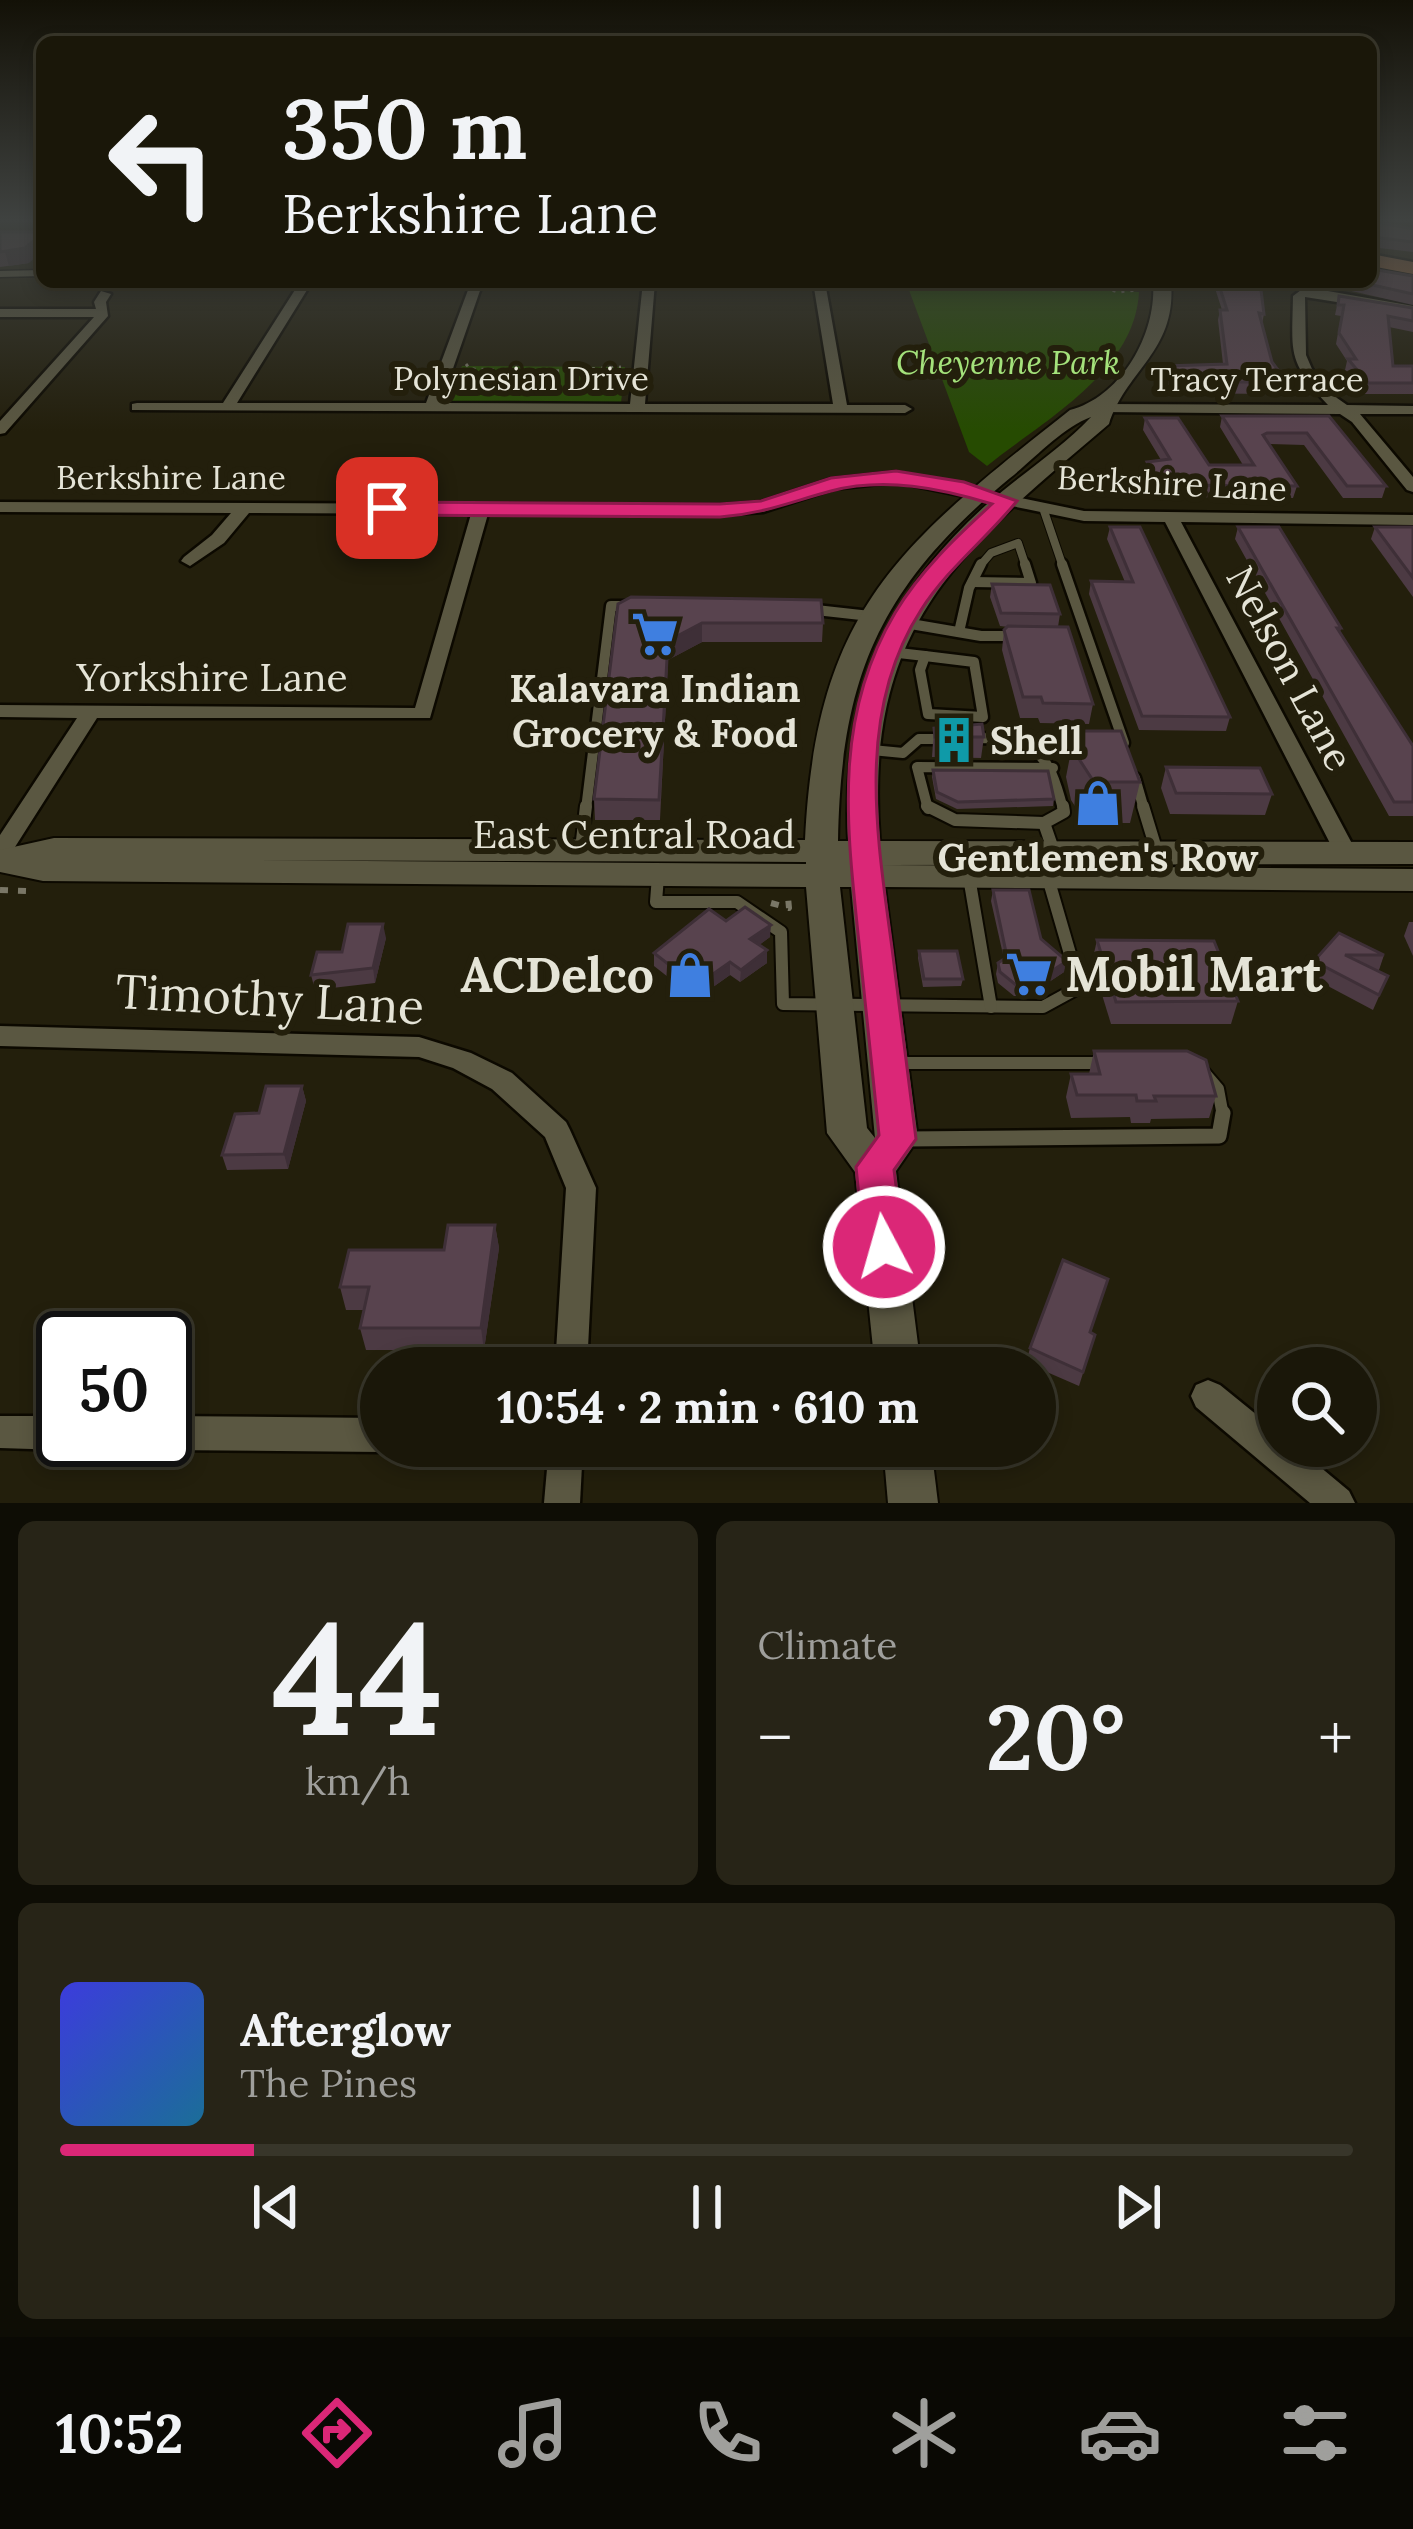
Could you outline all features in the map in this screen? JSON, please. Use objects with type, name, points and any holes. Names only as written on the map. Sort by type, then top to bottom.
[{"type":"main road","points":[[886,1153],[847,1133],[835,1006],[820,804],[827,737],[844,672],[870,616],[918,551],[1102,420],[1101,409],[1153,347],[1165,304],[1163,291]]},
{"type":"main road","points":[[897,1347],[886,1153],[888,1063],[860,809],[863,750],[888,652],[902,622],[993,498]]},
{"type":"main road","name":"East Central Road","points":[[0,871],[54,849],[581,849],[824,864],[865,864],[971,850],[1413,853]]},
{"type":"main road","name":"East Central Road","points":[[1049,851],[1413,880]]},
{"type":"main road","name":"East Central Road","points":[[0,871],[658,876],[824,864]]},
{"type":"main road","points":[[910,1467],[914,1503]]},
{"type":"street","points":[[227,408],[300,291]]},
{"type":"street","points":[[432,408],[474,291]]},
{"type":"street","points":[[637,409],[648,291]]},
{"type":"street","points":[[820,291],[841,409]]},
{"type":"street","points":[[1305,291],[1299,296],[1299,355],[1306,370],[1343,410],[1357,418],[1413,487]]},
{"type":"street","points":[[1306,291],[1413,310]]},
{"type":"street","points":[[104,313],[100,302],[105,294]]},
{"type":"street","points":[[0,313],[104,313]]},
{"type":"street","points":[[0,430],[104,313]]},
{"type":"street","name":"Polynesian Drive","points":[[137,407],[905,409]]},
{"type":"street","name":"Tracy Terrace","points":[[1101,409],[1413,410]]},
{"type":"street","name":"Berkshire Lane","points":[[0,507],[764,507],[831,484],[896,477],[1084,516],[1413,520]]},
{"type":"street","points":[[190,561],[218,539],[245,507]]},
{"type":"street","name":"Yorkshire Lane","points":[[0,711],[423,715],[481,509]]},
{"type":"street","name":"Nelson Lane","points":[[1171,518],[1346,853]]},
{"type":"street","points":[[0,871],[91,712]]},
{"type":"street","name":"Timothy Lane","points":[[0,1036],[419,1047],[462,1060],[502,1081],[556,1130],[581,1188],[572,1347]]},
{"type":"street","points":[[1208,1396],[1337,1503]]},
{"type":"street","points":[[0,1432],[36,1432]]},
{"type":"street","points":[[192,1433],[360,1435]]},
{"type":"street","points":[[562,1503],[565,1467]]},
{"type":"lane","points":[[1043,508],[1127,753]]},
{"type":"lane","points":[[959,632],[973,582],[983,562],[998,544],[1018,543],[1031,584],[973,582]]},
{"type":"lane","points":[[951,553],[983,562]]},
{"type":"lane","points":[[581,849],[611,606],[634,606]]},
{"type":"lane","points":[[795,608],[870,616]]},
{"type":"lane","points":[[902,622],[1024,636]]},
{"type":"lane","points":[[888,652],[925,656],[974,662],[983,717],[928,714],[920,670],[925,656]]},
{"type":"lane","points":[[658,876],[656,902],[737,902],[781,932],[783,1004],[1043,1007],[1076,989],[1049,851],[1064,812],[1053,768],[1043,751],[1024,740],[919,739],[903,753]]},
{"type":"lane","points":[[863,750],[903,753],[917,767],[928,810],[971,850],[991,1007]]},
{"type":"lane","points":[[917,767],[1053,768]]},
{"type":"lane","points":[[1133,772],[1157,852]]},
{"type":"lane","points":[[971,850],[1049,851]]},
{"type":"lane","points":[[888,1063],[1115,1063]]},
{"type":"lane","points":[[886,1153],[1219,1136],[1225,1114],[1212,1077],[1183,1063]]},
{"type":"path","points":[[466,364],[470,369],[504,370],[533,380]]},
{"type":"path","points":[[502,393],[569,368],[603,371],[621,367]]},
{"type":"green space","name":"Cheyenne Park","points":[[909,291],[1139,292],[1134,321],[1121,347],[1082,392],[987,466],[969,452]]},
{"type":"green space","points":[[462,366],[625,367],[621,403],[449,403]]},
{"type":"building","points":[[1221,291],[1261,291],[1264,314],[1259,313],[1272,362],[1287,382],[1165,382],[1165,366],[1227,364],[1220,310],[1227,310]]},
{"type":"building","points":[[1339,296],[1413,308],[1413,321],[1388,316],[1393,366],[1413,366],[1413,383],[1368,383],[1348,359],[1356,359],[1339,333],[1344,305],[1338,305]]},
{"type":"building","points":[[1222,416],[1329,416],[1386,486],[1347,486],[1307,433],[1263,435],[1297,486],[1160,485],[1147,462],[1170,459],[1145,418],[1178,418],[1209,465],[1254,465]]},
{"type":"building","points":[[1110,527],[1140,527],[1230,717],[1142,716],[1091,581],[1133,582]]},
{"type":"building","points":[[1238,527],[1279,527],[1413,746],[1413,802],[1394,802]]},
{"type":"building","points":[[1375,527],[1413,527],[1413,578]]},
{"type":"building","points":[[992,584],[1050,585],[1060,614],[1001,613]]},
{"type":"building","points":[[631,597],[821,600],[823,623],[702,623],[668,641],[659,800],[594,799],[618,604]]},
{"type":"building","points":[[1008,626],[1068,627],[1093,704],[1043,703],[1041,697],[1023,697],[1004,630]]},
{"type":"building","points":[[982,724],[984,737],[935,737],[934,728]]},
{"type":"building","points":[[1078,731],[1121,731],[1140,782],[1094,782],[1079,759],[1074,736],[1079,736]]},
{"type":"building","points":[[1166,767],[1260,768],[1272,794],[1176,793]]},
{"type":"building","name":"Shell","points":[[933,770],[1048,771],[1054,799],[958,802],[937,792]]},
{"type":"building","points":[[993,890],[1029,890],[1041,939],[1067,961],[1030,985],[1016,985],[1000,972],[998,963],[1007,957]]},
{"type":"building","points":[[745,907],[771,925],[750,939],[767,950],[741,970],[730,962],[696,986],[654,953],[709,909],[726,921]]},
{"type":"building","points":[[348,924],[383,924],[373,968],[311,975],[317,952],[342,952]]},
{"type":"building","points":[[1339,933],[1384,955],[1345,955],[1388,976],[1379,995],[1314,961]]},
{"type":"building","points":[[1097,940],[1214,941],[1238,1001],[1116,1002]]},
{"type":"building","points":[[919,951],[957,951],[963,979],[924,979]]},
{"type":"building","points":[[1094,1051],[1187,1051],[1206,1060],[1216,1096],[1154,1096],[1156,1101],[1137,1101],[1136,1095],[1077,1095],[1071,1074],[1100,1074]]},
{"type":"building","points":[[266,1086],[302,1086],[284,1154],[222,1155],[235,1114],[259,1113]]},
{"type":"building","points":[[448,1225],[495,1225],[481,1328],[360,1328],[369,1287],[340,1287],[349,1250],[444,1250]]},
{"type":"building","points":[[1063,1260],[1108,1279],[1090,1332],[1095,1335],[1083,1372],[1056,1360],[1056,1347],[1030,1347]]},
{"type":"place","name":"Kalavara Indian Grocery & Food","points":[[655,634]]},
{"type":"place","name":"Shell","points":[[954,740]]},
{"type":"place","name":"Gentlemen's Row","points":[[1098,803]]},
{"type":"place","name":"Mobil Mart","points":[[1029,974]]},
{"type":"place","name":"ACDelco","points":[[690,975]]},
{"type":"route","points":[[387,508],[720,510],[764,507],[831,484],[896,477],[956,486],[1006,501],[951,553],[907,613],[883,664],[866,728],[860,809],[898,1139],[875,1167],[884,1247]]}]
